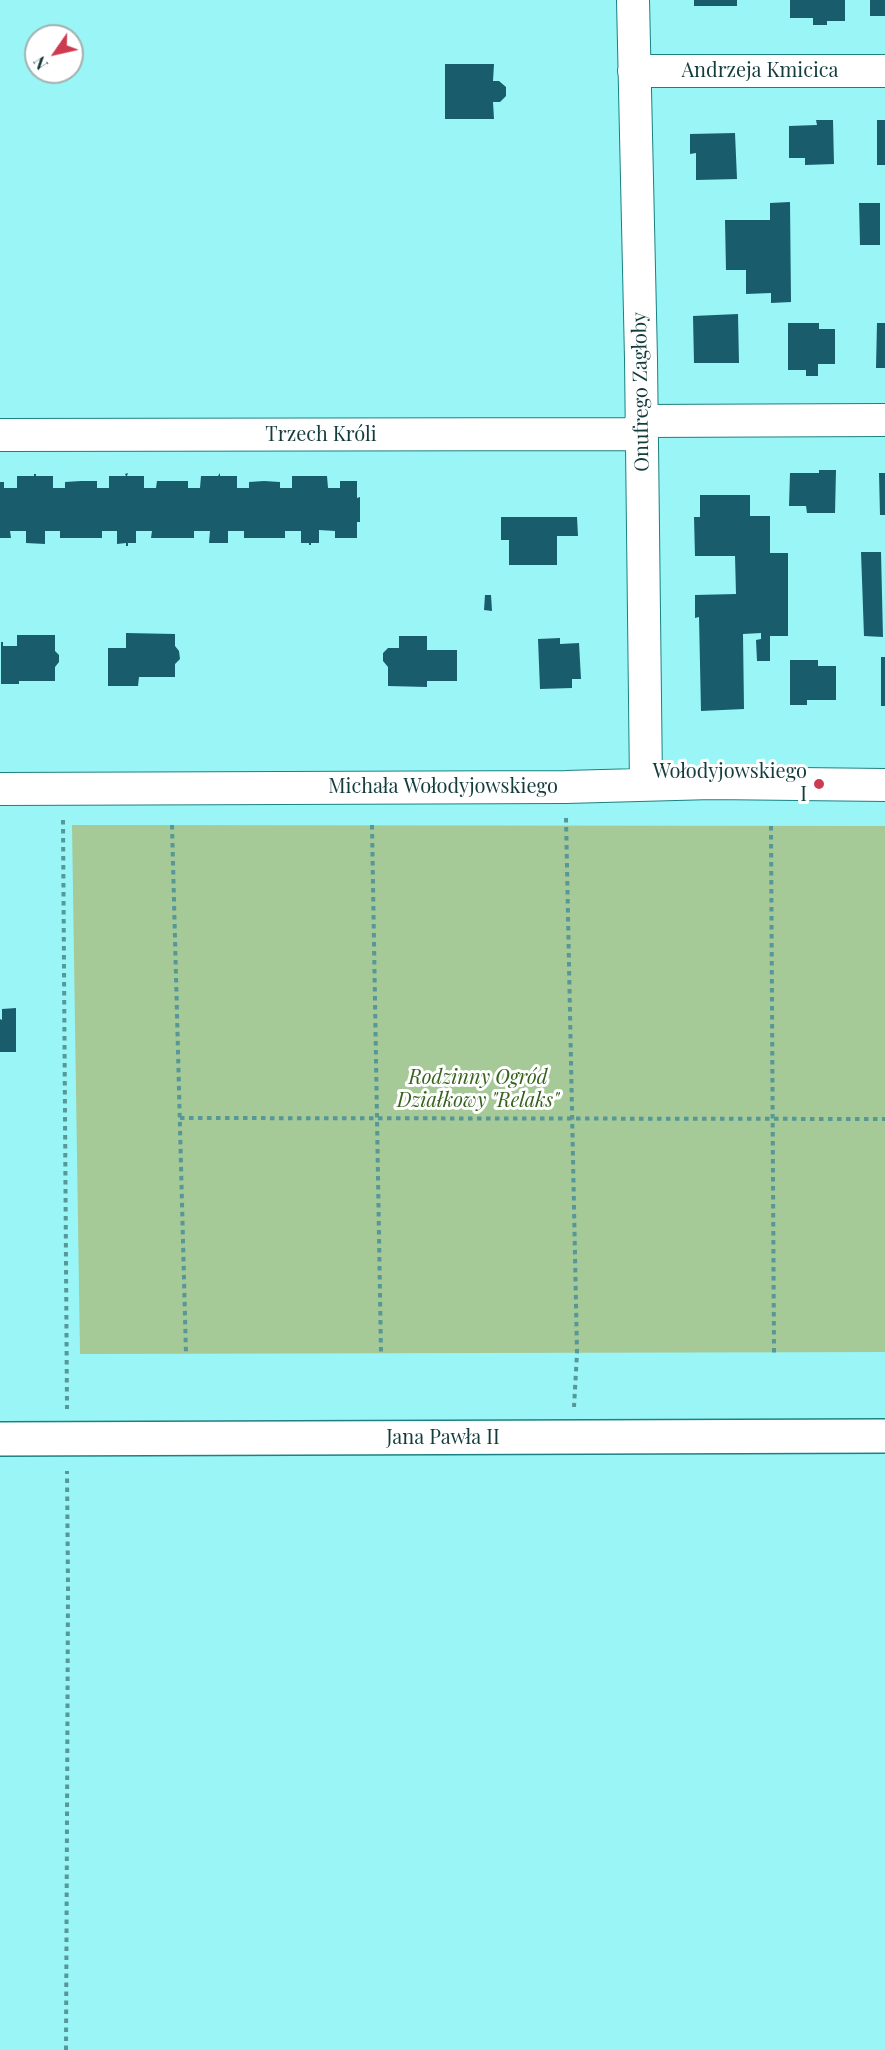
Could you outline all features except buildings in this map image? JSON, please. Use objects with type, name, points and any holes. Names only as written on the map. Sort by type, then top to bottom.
[{"type":"main road","name":"Jana Pawła II","points":[[0,1439],[885,1437]]},
{"type":"street","name":"Onufrego Zagłoby","points":[[633,0],[646,784]]},
{"type":"street","name":"Andrzeja Kmicica","points":[[634,71],[885,71]]},
{"type":"street","name":"Trzech Króli","points":[[0,435],[641,427],[885,420]]},
{"type":"street","name":"Michała Wołodyjowskiego","points":[[0,789],[566,787],[646,784],[885,785]]},
{"type":"path","points":[[65,789],[63,811],[68,1381],[66,1439],[68,1588],[66,2050]]},
{"type":"path","points":[[172,825],[186,1354]]},
{"type":"path","points":[[372,825],[381,1353]]},
{"type":"path","points":[[566,826],[576,1353],[572,1438]]},
{"type":"path","points":[[771,826],[774,1353]]},
{"type":"path","points":[[180,1118],[885,1119]]},
{"type":"green space","name":"Rodzinny Ogród Działkowy \"Relaks\"","points":[[72,825],[885,826],[885,1352],[80,1354]]},
{"type":"place","name":"Wołodyjowskiego I","points":[[819,784]]}]
